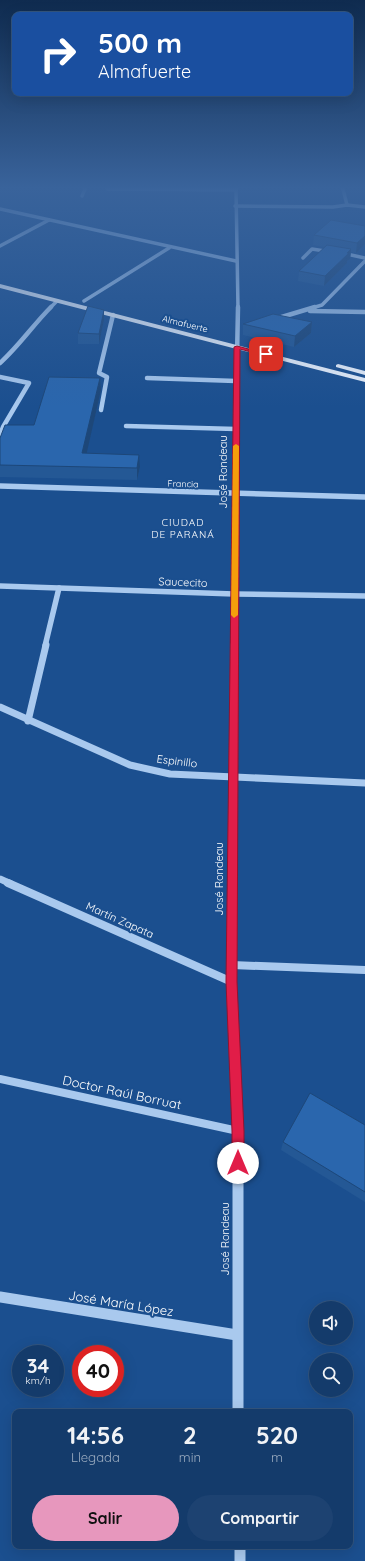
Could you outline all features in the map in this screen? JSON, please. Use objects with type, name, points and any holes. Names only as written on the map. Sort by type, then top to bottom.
[{"type":"main road","points":[[0,279],[107,307]]},
{"type":"main road","name":"Almafuerte","points":[[0,286],[365,380]]},
{"type":"main road","points":[[230,338],[365,373]]},
{"type":"street","points":[[84,301],[147,262]]},
{"type":"street","name":"José Rondeau","points":[[236,262],[238,340],[236,381],[234,594],[232,982],[238,1131],[238,1409]]},
{"type":"street","points":[[268,321],[304,311],[322,304],[364,262]]},
{"type":"street","points":[[0,363],[14,350],[35,323],[58,301]]},
{"type":"street","points":[[304,311],[365,312]]},
{"type":"street","points":[[101,410],[107,377],[99,373],[114,315]]},
{"type":"street","points":[[238,326],[246,325]]},
{"type":"street","points":[[0,377],[29,383],[3,427],[0,435]]},
{"type":"street","points":[[147,378],[236,381]]},
{"type":"street","points":[[126,426],[236,429]]},
{"type":"street","name":"Francia","points":[[0,486],[365,497]]},
{"type":"street","name":"Saucecito","points":[[0,586],[234,594],[365,596]]},
{"type":"street","points":[[28,721],[59,588]]},
{"type":"street","name":"Espinillo","points":[[0,707],[28,721],[130,765],[170,774],[365,783]]},
{"type":"street","name":"Martín Zapata","points":[[0,879],[232,982]]},
{"type":"street","points":[[232,965],[365,970]]},
{"type":"street","name":"Doctor Raúl Borruat","points":[[0,1079],[238,1131]]},
{"type":"street","name":"José María López","points":[[0,1298],[237,1336]]},
{"type":"street","points":[[240,1549],[240,1561]]},
{"type":"building","points":[[309,262],[340,262],[325,276],[299,271]]},
{"type":"building","points":[[88,306],[104,310],[99,334],[78,333]]},
{"type":"building","points":[[273,314],[312,322],[295,336],[243,324]]},
{"type":"building","points":[[49,377],[100,378],[82,453],[139,455],[137,468],[0,465],[0,438],[5,425],[34,425]]},
{"type":"building","points":[[310,1093],[365,1125],[365,1192],[283,1142]]},
{"type":"slow traffic","points":[[234,615],[236,446]]},
{"type":"district","name":"CIUDAD DE PARANÁ","points":[[183,528]]},
{"type":"route","points":[[238,1163],[232,982],[237,347],[266,354]]}]
